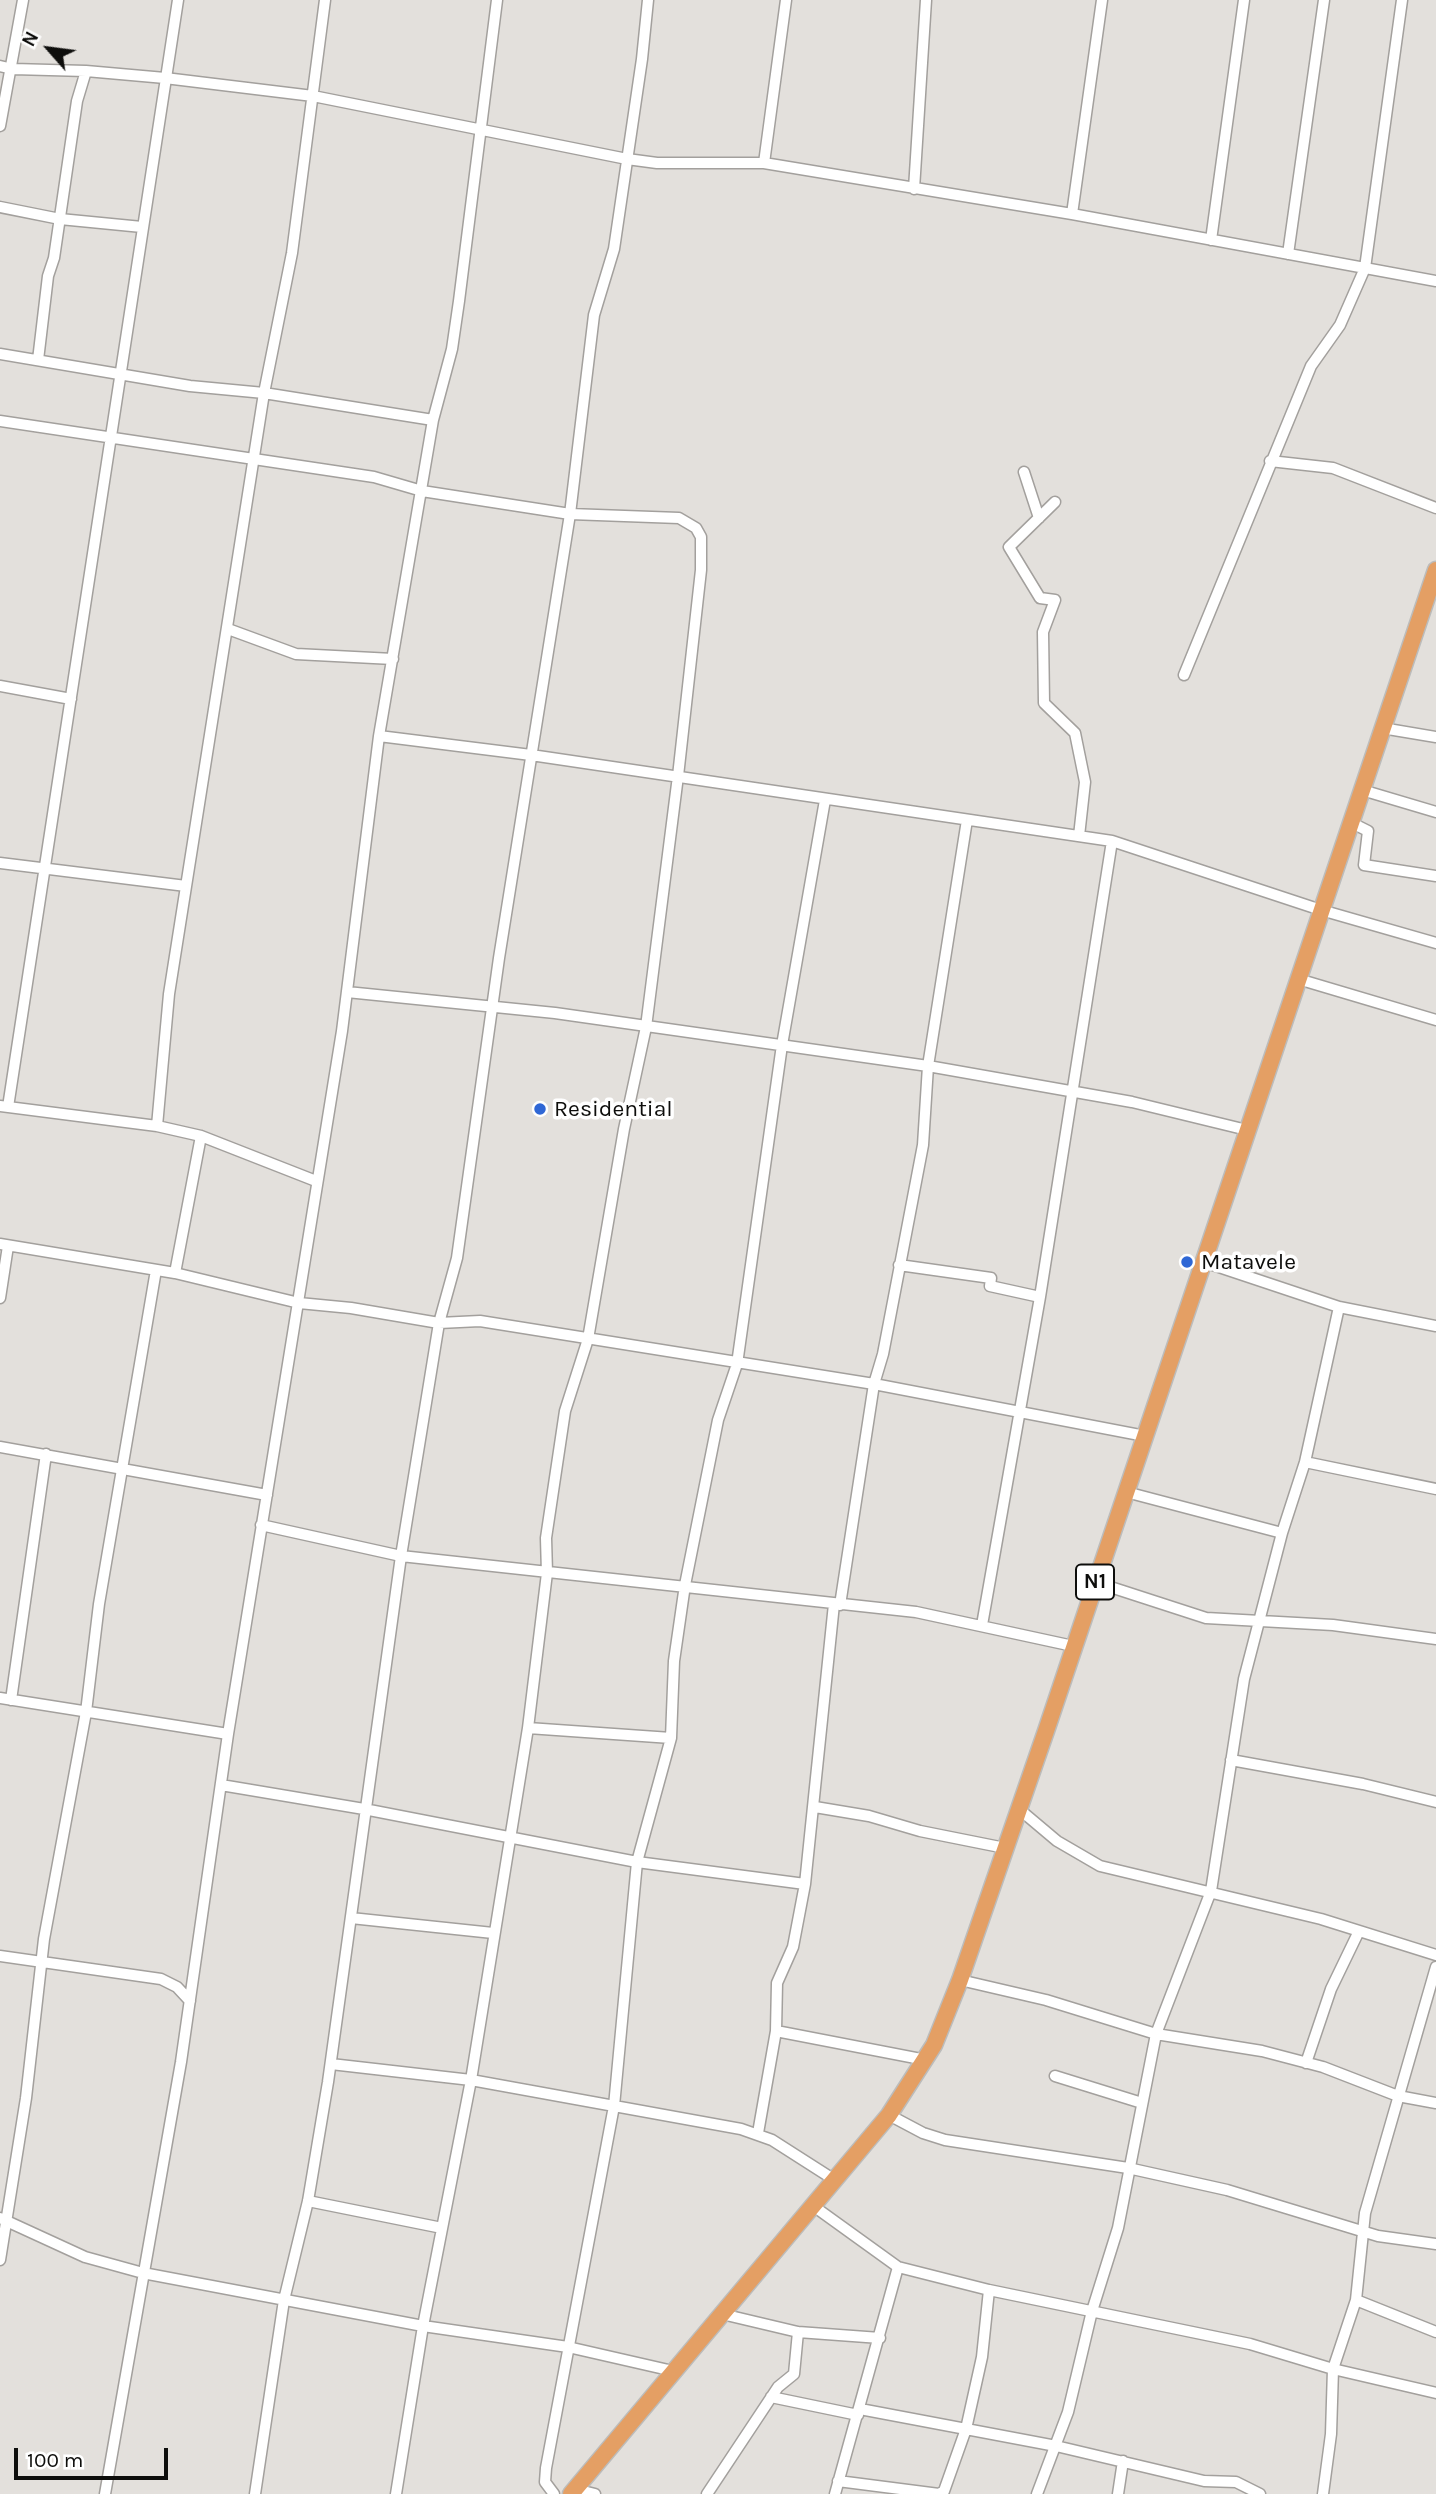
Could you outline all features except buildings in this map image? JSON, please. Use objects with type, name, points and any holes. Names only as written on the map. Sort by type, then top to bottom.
[{"type":"highway","name":"N1","points":[[573,2491],[889,2115],[926,2060],[960,1980],[1006,1848],[1436,570]]},
{"type":"street","points":[[0,126],[13,69],[23,0]]},
{"type":"street","points":[[178,0],[142,227],[114,436],[4,1106],[157,1126],[201,1136],[316,1181]]},
{"type":"street","points":[[157,1126],[169,993],[256,459],[264,393],[292,253],[325,0]]},
{"type":"street","points":[[105,2494],[190,2001],[228,1734],[299,1303],[347,992],[379,736],[433,420],[452,349],[497,0]]},
{"type":"street","points":[[255,2494],[284,2300],[308,2201],[331,2064],[364,1809],[401,1556],[439,1323],[457,1258],[492,1007],[570,514],[594,315],[614,249],[642,60],[648,0]]},
{"type":"street","points":[[764,163],[786,0]]},
{"type":"street","points":[[914,189],[926,0]]},
{"type":"street","points":[[1072,214],[1102,0]]},
{"type":"street","points":[[1212,240],[1244,0]]},
{"type":"street","points":[[1288,254],[1324,0]]},
{"type":"street","points":[[1184,675],[1311,366],[1340,325],[1365,268],[1402,0]]},
{"type":"street","points":[[0,66],[165,78],[313,96],[480,131],[657,163],[764,163],[1072,214],[1436,281]]},
{"type":"street","points":[[38,360],[48,276],[60,219],[76,111],[86,71]]},
{"type":"street","points":[[0,207],[60,219],[142,227]]},
{"type":"street","points":[[0,354],[190,386],[264,393],[433,420]]},
{"type":"street","points":[[0,421],[374,477],[422,491],[570,514],[679,518],[696,528],[701,537],[701,570],[678,776],[646,1027],[624,1129],[588,1339],[565,1411],[547,1530],[547,1573],[528,1728],[471,2080],[423,2326],[396,2494]]},
{"type":"street","points":[[1270,461],[1333,468],[1436,508]]},
{"type":"street","points":[[1024,472],[1039,517]]},
{"type":"street","points":[[1055,502],[1009,547],[1040,598],[1055,600],[1042,632],[1045,703],[1075,733],[1085,782],[1079,836]]},
{"type":"street","points":[[228,629],[296,654],[393,659]]},
{"type":"street","points":[[376,659],[390,671]]},
{"type":"street","points":[[0,686],[71,699]]},
{"type":"street","points":[[1382,728],[1436,737]]},
{"type":"street","points":[[379,736],[678,776],[1112,841],[1321,910],[1436,943]]},
{"type":"street","points":[[1362,790],[1436,812]]},
{"type":"street","points":[[554,2494],[545,2482],[546,2468],[614,2106],[637,1862],[671,1738],[674,1661],[684,1585],[718,1420],[737,1364],[782,1045],[825,800]]},
{"type":"street","points":[[758,2133],[776,2031],[777,1983],[793,1947],[805,1884],[837,1604],[874,1384],[923,1145],[929,1066],[967,820]]},
{"type":"street","points":[[1352,823],[1368,831],[1364,864],[1436,876]]},
{"type":"street","points":[[982,1625],[1040,1297],[1112,841]]},
{"type":"street","points":[[0,863],[186,886]]},
{"type":"street","points":[[1298,979],[1436,1020]]},
{"type":"street","points":[[347,992],[492,1007],[929,1066],[1072,1090],[1247,1130]]},
{"type":"street","points":[[175,1273],[201,1136]]},
{"type":"street","points":[[0,1298],[4,1245],[175,1273],[299,1303],[351,1308],[439,1323],[480,1321],[874,1384],[1020,1415],[1145,1436]]},
{"type":"street","points":[[1204,1262],[1339,1307],[1436,1326]]},
{"type":"street","points":[[899,1265],[991,1278],[990,1286],[1040,1297]]},
{"type":"street","points":[[0,2260],[3,2220],[26,2098],[42,1962],[86,1712],[99,1604],[156,1270]]},
{"type":"street","points":[[1037,2494],[1056,2446],[1092,2311],[1118,2228],[1156,2034],[1211,1891],[1242,1688],[1282,1533],[1305,1462],[1339,1307]]},
{"type":"street","points":[[0,1447],[122,1466],[267,1495]]},
{"type":"street","points":[[46,1454],[5,1699],[167,1722],[228,1734]]},
{"type":"street","points":[[1305,1462],[1436,1489]]},
{"type":"street","points":[[1126,1492],[1282,1533]]},
{"type":"street","points":[[261,1525],[401,1556],[916,1612],[1073,1646]]},
{"type":"street","points":[[1095,1582],[1206,1618],[1387,1631],[1436,1639]]},
{"type":"street","points":[[528,1728],[671,1738]]},
{"type":"street","points":[[1231,1760],[1363,1784],[1436,1802]]},
{"type":"street","points":[[221,1785],[364,1809],[637,1862],[805,1884]]},
{"type":"street","points":[[815,1807],[869,1816],[920,1831],[1006,1848]]},
{"type":"street","points":[[1019,1809],[1087,1861],[1211,1891],[1436,1955]]},
{"type":"street","points":[[351,1918],[494,1933]]},
{"type":"street","points":[[1306,2063],[1331,1989],[1359,1931]]},
{"type":"street","points":[[0,1956],[161,1979],[177,1987],[190,2001]]},
{"type":"street","points":[[1320,2493],[1332,2434],[1333,2369],[1356,2300],[1363,2231],[1398,2096],[1436,1967]]},
{"type":"street","points":[[960,1980],[1046,2000],[1156,2034],[1262,2051],[1306,2063],[1398,2096],[1436,2103]]},
{"type":"street","points":[[776,2031],[926,2060]]},
{"type":"street","points":[[331,2064],[471,2080],[758,2133],[833,2179]]},
{"type":"street","points":[[1055,2076],[1142,2103]]},
{"type":"street","points":[[889,2115],[923,2133],[945,2140],[1128,2168],[1227,2190],[1378,2236],[1436,2244]]},
{"type":"street","points":[[308,2201],[442,2228]]},
{"type":"street","points":[[812,2206],[898,2267],[989,2290],[1251,2344],[1333,2369],[1436,2393]]},
{"type":"street","points":[[3,2220],[85,2257],[143,2273],[423,2326],[568,2347],[673,2371]]},
{"type":"street","points":[[835,2494],[880,2338],[883,2313],[898,2267]]},
{"type":"street","points":[[838,2481],[939,2494],[947,2486],[966,2428],[982,2357],[989,2290]]},
{"type":"street","points":[[1356,2300],[1436,2332]]},
{"type":"street","points":[[722,2314],[798,2332],[880,2338]]},
{"type":"street","points":[[707,2494],[771,2397],[794,2374],[798,2332]]},
{"type":"street","points":[[771,2397],[966,2428],[1204,2481],[1236,2482],[1260,2494]]},
{"type":"street","points":[[1118,2494],[1123,2461]]},
{"type":"street","points":[[573,2491],[595,2494]]},
{"type":"place","name":"Residential","points":[[540,1109]]},
{"type":"place","name":"Matavele","points":[[1187,1262]]}]
